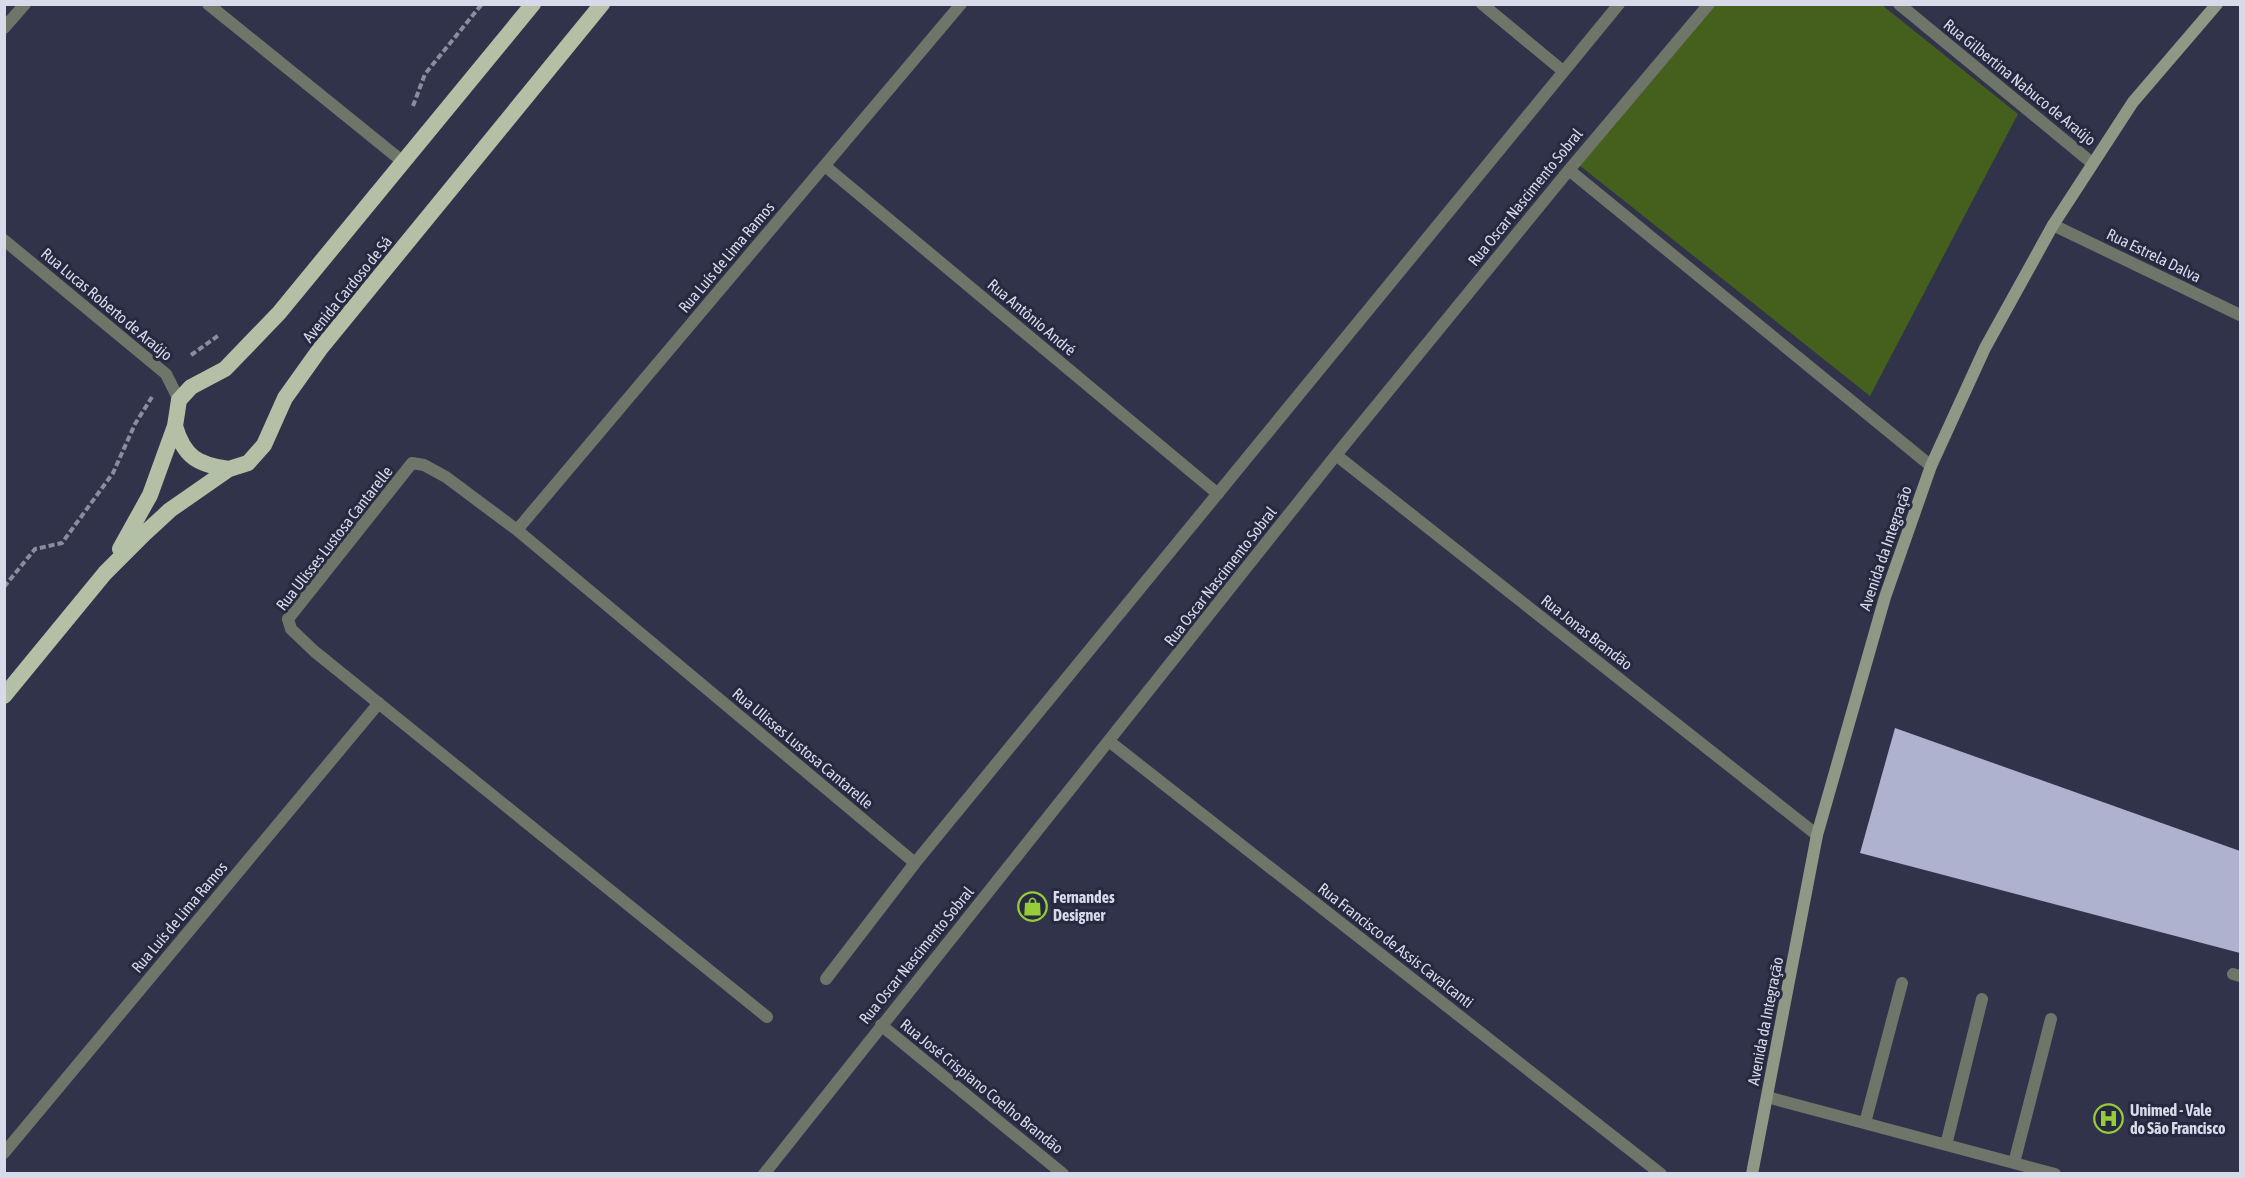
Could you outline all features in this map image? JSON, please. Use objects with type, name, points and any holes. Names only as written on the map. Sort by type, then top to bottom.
[{"type":"highway","points":[[179,400],[191,387],[225,369],[279,313],[533,4]]},
{"type":"highway","name":"Avenida Cardoso de Sá","points":[[4,696],[105,573],[170,510],[229,469],[248,463],[264,445],[285,398],[320,349],[602,4]]},
{"type":"highway","name":"Avenida Cardoso de Sá","points":[[105,573],[150,495],[175,426],[179,400]]},
{"type":"highway","points":[[175,426],[180,441],[190,455],[207,466],[229,469]]},
{"type":"main road","name":"Avenida da Integração","points":[[1752,1173],[1817,835],[1885,597],[1931,466],[1984,348],[2053,225],[2133,102],[2217,4]]},
{"type":"street","points":[[4,28],[25,4]]},
{"type":"street","points":[[208,4],[402,161]]},
{"type":"street","name":"Rua Luís de Lima Ramos","points":[[518,530],[960,4]]},
{"type":"street","points":[[1482,4],[1563,71]]},
{"type":"street","points":[[826,979],[915,863],[1619,4]]},
{"type":"street","name":"Rua Oscar Nascimento Sobral","points":[[764,1173],[1110,742],[1336,455],[1569,170],[1709,4]]},
{"type":"street","name":"Rua Gilbertina Nabuco de Araújo","points":[[1899,4],[2092,163]]},
{"type":"street","name":"Rua Antônio André","points":[[825,166],[1218,494]]},
{"type":"street","points":[[1569,170],[1931,466]]},
{"type":"street","name":"Rua Estrela Dalva","points":[[2053,225],[2241,315]]},
{"type":"street","name":"Rua Lucas Roberto de Araújo","points":[[4,240],[166,374],[179,400]]},
{"type":"street","name":"Rua Jonas Brandão","points":[[1336,455],[1817,835]]},
{"type":"street","name":"Rua Ulisses Lustosa Cantarelle","points":[[767,1017],[297,637],[288,625],[288,619],[412,463],[424,465],[446,477],[518,530],[915,863]]},
{"type":"street","name":"Rua Luís de Lima Ramos","points":[[4,1152],[379,704]]},
{"type":"street","name":"Rua Francisco de Assis Cavalcanti","points":[[1110,742],[1661,1173]]},
{"type":"street","points":[[1865,1123],[1902,984]]},
{"type":"street","points":[[1946,1144],[1982,999]]},
{"type":"street","points":[[2014,1163],[2051,1019]]},
{"type":"street","name":"Rua José Crispiano Coelho Brandão","points":[[881,1025],[1063,1173]]},
{"type":"street","points":[[1767,1097],[2055,1173]]},
{"type":"path","points":[[412,107],[425,74],[482,4]]},
{"type":"path","points":[[4,587],[35,549],[62,543],[113,472],[135,424],[166,374],[225,330]]},
{"type":"green space","points":[[1703,5],[1882,5],[2018,114],[1870,396],[1574,161]]},
{"type":"building","points":[[1895,728],[2240,851],[2240,953],[1860,853]]},
{"type":"place","name":"Fernandes Designer","points":[[1032,906]]},
{"type":"place","name":"Unimed - Vale do São Francisco","points":[[2109,1119]]}]
